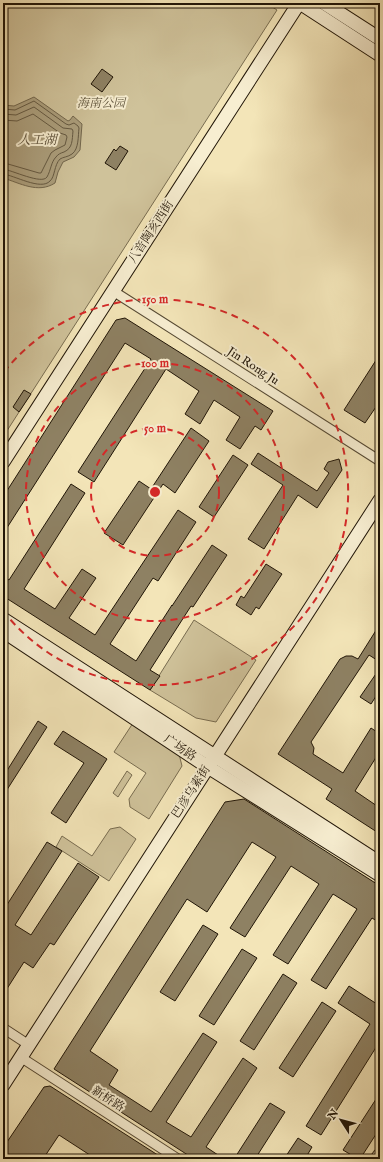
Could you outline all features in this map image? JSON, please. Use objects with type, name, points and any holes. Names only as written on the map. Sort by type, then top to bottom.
[{"type":"street","points":[[299,3],[380,55]]},
{"type":"street","name":"八音陶亥西街","points":[[3,462],[299,3]]},
{"type":"street","points":[[324,3],[380,39]]},
{"type":"street","name":"Jin Rong Ju","points":[[113,291],[380,461]]},
{"type":"street","name":"巴彦乌素街","points":[[3,1093],[380,500]]},
{"type":"street","name":"巴彦乌素街","points":[[3,1085],[380,508]]},
{"type":"street","name":"广场路","points":[[3,619],[380,875]]},
{"type":"street","name":"广场路","points":[[3,631],[213,763],[380,863]]},
{"type":"street","points":[[3,1028],[29,1045]]},
{"type":"street","name":"新桥路","points":[[25,1060],[178,1159]]},
{"type":"street","points":[[377,1159],[380,1155]]},
{"type":"green space","name":"海南公园","points":[[3,3],[266,3],[277,10],[3,437]]},
{"type":"green space","points":[[194,620],[256,660],[216,722],[196,718],[150,690]]},
{"type":"green space","points":[[133,723],[179,754],[182,766],[149,819],[130,807],[129,799],[146,773],[114,752]]},
{"type":"green space","points":[[127,771],[132,775],[118,797],[113,793]]},
{"type":"green space","points":[[120,827],[136,839],[109,881],[56,847],[62,836],[92,856],[110,829]]},
{"type":"water","name":"人工湖","points":[[34,97],[68,121],[73,116],[82,124],[80,150],[74,157],[63,162],[55,183],[42,188],[22,185],[3,178],[3,105],[14,106]]},
{"type":"building","points":[[102,69],[113,77],[102,92],[91,84]]},
{"type":"building","points":[[120,146],[128,151],[116,170],[105,163],[114,149],[116,151]]},
{"type":"building","points":[[125,318],[273,411],[261,430],[255,426],[240,449],[226,440],[240,417],[214,400],[200,424],[185,414],[199,391],[166,369],[94,482],[78,472],[151,359],[125,343],[3,534],[3,497],[116,320]]},
{"type":"building","points":[[380,354],[380,401],[365,423],[344,410]]},
{"type":"building","points":[[24,390],[31,394],[19,412],[13,407]]},
{"type":"building","points":[[191,428],[209,441],[175,493],[163,484],[123,545],[104,533],[139,481],[151,489]]},
{"type":"building","points":[[258,453],[317,491],[329,473],[324,469],[328,462],[339,459],[342,470],[317,508],[298,495],[264,549],[248,539],[283,485],[251,464]]},
{"type":"building","points":[[233,455],[248,465],[214,517],[199,507]]},
{"type":"building","points":[[71,484],[85,493],[24,589],[55,609],[82,569],[96,578],[69,618],[95,635],[178,510],[196,522],[158,581],[153,578],[110,644],[136,661],[212,545],[227,555],[193,607],[191,606],[150,670],[160,676],[150,690],[3,596],[3,576],[9,580]]},
{"type":"building","points":[[266,564],[282,574],[259,609],[256,607],[251,615],[236,605],[241,596],[244,598]]},
{"type":"building","points":[[380,624],[380,662],[369,655],[311,742],[314,748],[313,754],[343,773],[371,728],[380,734],[380,751],[355,791],[380,808],[380,834],[326,799],[332,789],[278,754],[340,659],[346,656],[352,656],[358,659]]},
{"type":"building","points":[[380,668],[380,690],[371,704],[360,697]]},
{"type":"building","points":[[38,721],[47,727],[3,796],[3,777]]},
{"type":"building","points":[[63,731],[107,759],[66,823],[51,813],[84,763],[54,744]]},
{"type":"building","points":[[244,799],[380,886],[380,923],[372,918],[326,989],[311,980],[357,909],[333,894],[288,964],[273,955],[319,884],[291,866],[245,937],[230,928],[276,857],[252,842],[207,912],[187,899],[90,1051],[118,1070],[109,1085],[151,1112],[203,1033],[217,1042],[166,1122],[191,1137],[243,1058],[257,1068],[206,1147],[224,1159],[194,1159],[54,1069],[225,802]]},
{"type":"building","points":[[47,842],[62,851],[15,925],[31,935],[78,863],[99,877],[54,945],[50,943],[33,968],[24,962],[3,995],[3,911]]},
{"type":"building","points":[[203,925],[218,934],[175,1001],[160,992]]},
{"type":"building","points":[[242,949],[257,958],[214,1025],[199,1016]]},
{"type":"building","points":[[283,974],[297,983],[254,1050],[240,1041]]},
{"type":"building","points":[[349,986],[380,1006],[380,1041],[321,1135],[306,1126],[370,1024],[338,1003]]},
{"type":"building","points":[[322,1002],[336,1011],[293,1077],[279,1068]]},
{"type":"building","points":[[50,1086],[164,1159],[96,1159],[59,1135],[43,1159],[3,1159],[3,1148],[44,1087]]},
{"type":"building","points":[[380,1093],[380,1128],[360,1159],[358,1159],[343,1150]]},
{"type":"building","points":[[270,1103],[285,1112],[255,1159],[234,1159]]},
{"type":"building","points":[[298,1138],[312,1147],[305,1159],[284,1159]]}]
